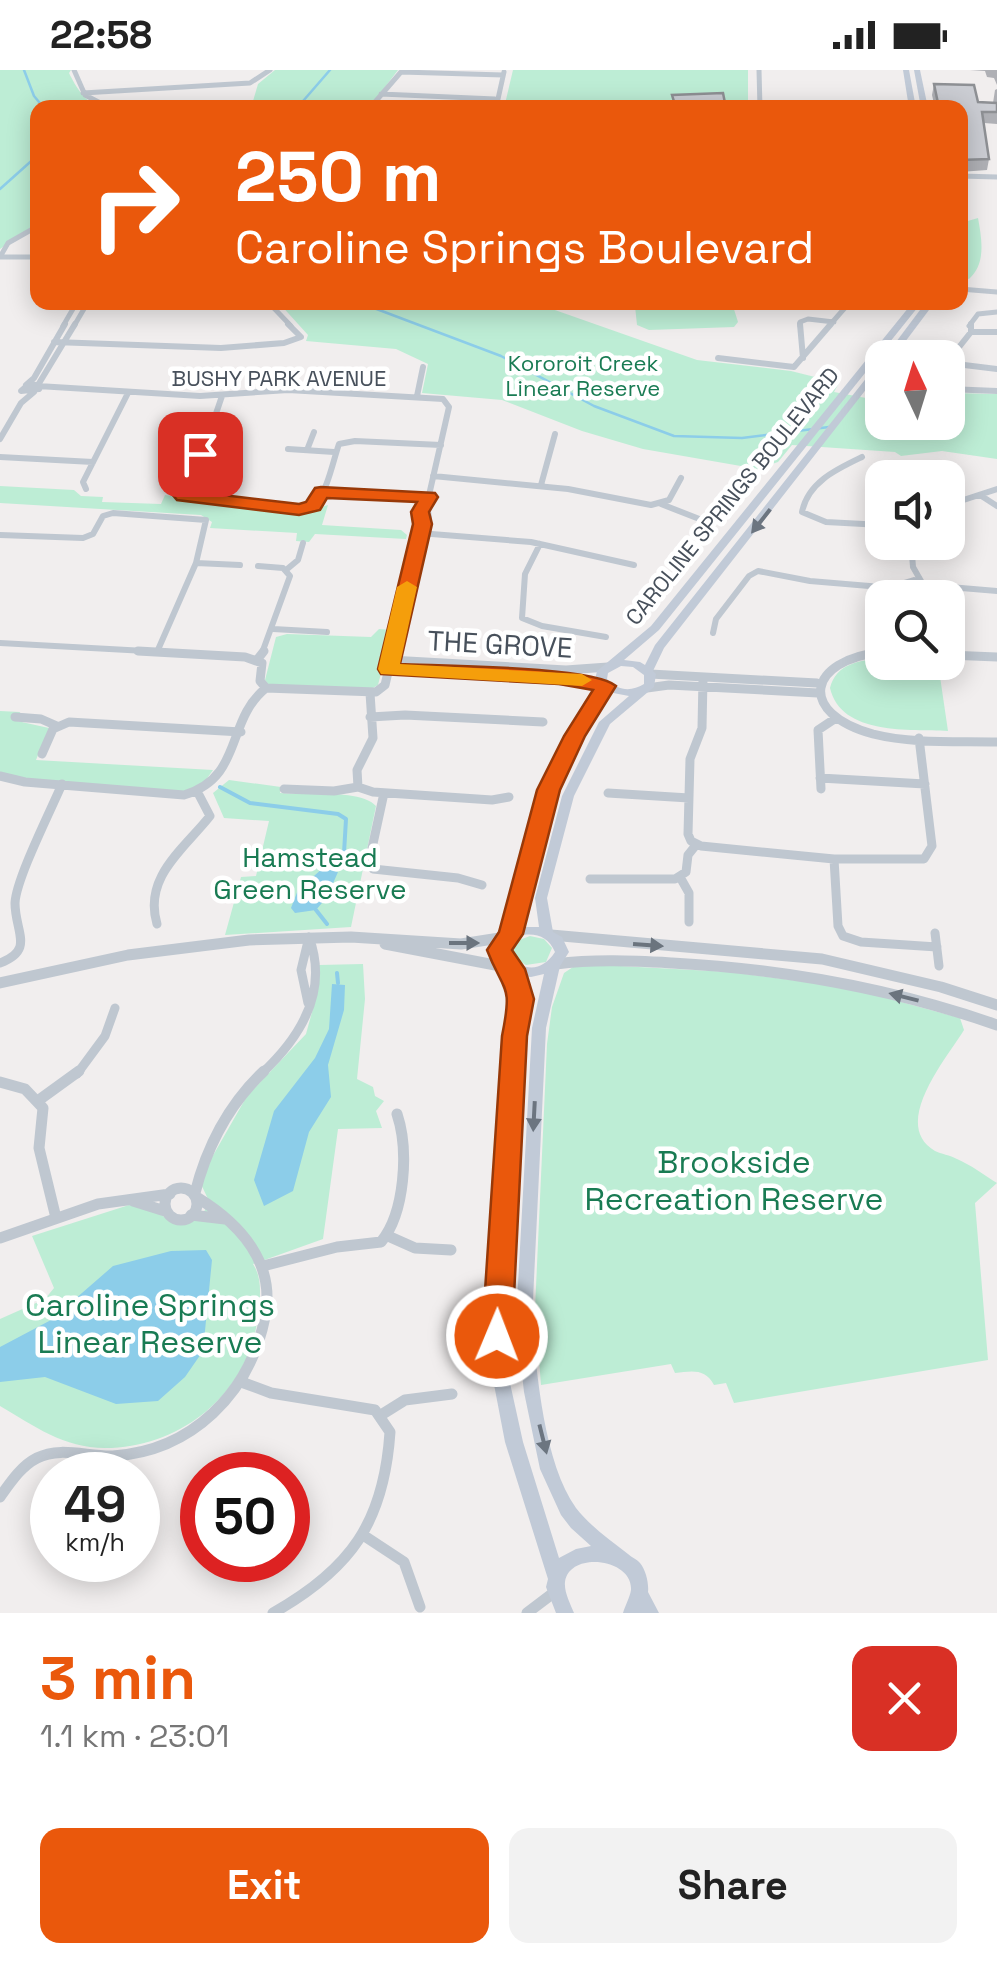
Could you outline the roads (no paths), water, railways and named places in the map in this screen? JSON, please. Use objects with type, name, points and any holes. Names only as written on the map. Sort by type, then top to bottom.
[{"type":"main road","points":[[906,70],[912,100]]},
{"type":"main road","points":[[917,70],[923,100]]},
{"type":"main road","name":"CAROLINE SPRINGS BOULEVARD","points":[[610,666],[655,628],[912,310]]},
{"type":"main road","points":[[902,340],[925,310]]},
{"type":"main road","name":"CAROLINE SPRINGS BOULEVARD","points":[[645,689],[659,647],[865,385]]},
{"type":"main road","points":[[645,689],[620,692],[605,685],[601,675],[610,666],[636,664],[649,672]]},
{"type":"main road","points":[[565,1613],[504,1404],[498,1355],[497,1303],[514,1036],[522,999],[512,968],[499,950],[508,936],[548,790],[605,685]]},
{"type":"main road","points":[[645,689],[605,722],[568,796],[540,898],[549,934],[562,952],[554,965],[538,1028],[524,1321],[528,1366],[555,1484],[566,1508],[586,1531],[630,1567],[635,1604],[650,1613]]},
{"type":"main road","points":[[508,936],[532,929],[549,934]]},
{"type":"main road","points":[[512,968],[538,972],[554,965]]},
{"type":"main road","points":[[556,1585],[562,1568],[581,1554],[593,1551],[617,1556]]},
{"type":"street","points":[[74,70],[84,93],[96,100]]},
{"type":"street","points":[[84,93],[250,83],[270,70]]},
{"type":"street","points":[[759,70],[760,100]]},
{"type":"street","points":[[379,100],[382,94],[404,72],[504,72],[495,98],[382,94]]},
{"type":"street","points":[[968,176],[997,177]]},
{"type":"street","points":[[30,231],[8,243],[0,257],[30,257]]},
{"type":"street","points":[[968,287],[994,292]]},
{"type":"street","points":[[22,403],[24,388],[36,375],[72,310]]},
{"type":"street","points":[[0,439],[22,403],[37,389],[83,310]]},
{"type":"street","points":[[54,342],[215,348],[289,343],[301,337],[276,310]]},
{"type":"street","points":[[718,358],[789,368],[803,358],[844,310]]},
{"type":"street","points":[[971,332],[969,326],[978,314],[997,312]]},
{"type":"street","points":[[803,358],[800,322],[834,322]]},
{"type":"street","points":[[971,332],[997,332]]},
{"type":"street","points":[[965,340],[971,332]]},
{"type":"street","points":[[965,364],[997,369]]},
{"type":"street","points":[[417,396],[423,367]]},
{"type":"street","points":[[36,375],[45,375]]},
{"type":"street","points":[[24,388],[37,389]]},
{"type":"street","name":"BUSHY PARK AVENUE","points":[[37,389],[222,396],[288,390],[417,396],[443,399],[450,404],[428,501],[428,518],[421,529],[389,665]]},
{"type":"street","points":[[965,390],[997,391]]},
{"type":"street","points":[[86,490],[83,482],[128,393]]},
{"type":"street","points":[[222,396],[200,454],[185,468],[177,492],[189,497],[299,510],[314,506],[339,444],[441,445]]},
{"type":"street","points":[[0,414],[14,414]]},
{"type":"street","points":[[307,450],[314,432]]},
{"type":"street","points":[[541,486],[556,434]]},
{"type":"street","points":[[288,449],[334,452]]},
{"type":"street","points":[[862,456],[827,473],[804,502],[802,512],[826,522],[865,524]]},
{"type":"street","points":[[0,457],[93,462]]},
{"type":"street","points":[[433,478],[541,486],[661,504],[707,522]]},
{"type":"street","points":[[661,504],[677,490],[681,478]]},
{"type":"street","points":[[965,500],[997,489]]},
{"type":"street","points":[[321,492],[428,501]]},
{"type":"street","points":[[980,495],[997,506]]},
{"type":"street","points":[[0,535],[83,538],[93,534],[104,516],[114,513],[195,516],[207,522],[196,563],[157,652]]},
{"type":"street","points":[[421,529],[540,544],[634,565]]},
{"type":"street","points":[[258,566],[286,570],[298,560],[303,542]]},
{"type":"street","points":[[540,544],[525,574],[522,618],[532,624],[584,628],[606,637]]},
{"type":"street","points":[[909,580],[912,560]]},
{"type":"street","points":[[196,563],[240,565]]},
{"type":"street","points":[[913,568],[919,580]]},
{"type":"street","points":[[257,660],[273,630],[290,576],[286,570]]},
{"type":"street","points":[[713,633],[716,619],[748,576],[758,571],[810,581],[865,584]]},
{"type":"street","points":[[965,589],[997,591]]},
{"type":"street","points":[[273,630],[327,632]]},
{"type":"street","points":[[0,643],[257,660],[262,663],[260,681],[266,688]]},
{"type":"street","points":[[865,654],[840,658],[825,670],[818,688],[822,704],[836,718],[866,732],[997,742]]},
{"type":"street","points":[[965,656],[997,657]]},
{"type":"street","points":[[0,776],[25,782],[184,795],[198,792],[232,754],[251,699],[266,688],[370,694],[385,685],[389,665]]},
{"type":"street","name":"THE GROVE","points":[[389,665],[566,670],[610,666]]},
{"type":"street","name":"THE GROVE","points":[[389,665],[605,685]]},
{"type":"street","points":[[649,672],[703,683]]},
{"type":"street","points":[[703,683],[702,728],[690,759],[688,798],[688,834],[696,845],[834,859],[912,860],[928,856],[932,846],[919,738]]},
{"type":"street","points":[[645,689],[703,683],[818,688]]},
{"type":"street","points":[[358,787],[358,770],[372,743],[370,694]]},
{"type":"street","points":[[370,717],[406,714],[543,722]]},
{"type":"street","points":[[15,717],[41,718],[57,726],[76,722],[241,732]]},
{"type":"street","points":[[836,718],[818,730],[820,783],[925,784]]},
{"type":"street","points":[[42,754],[57,726]]},
{"type":"street","points":[[0,963],[16,957],[21,949],[14,900],[62,784]]},
{"type":"street","points":[[284,789],[334,791],[358,787],[384,793],[492,800],[509,797]]},
{"type":"street","points":[[157,924],[152,906],[166,864],[210,816],[198,792]]},
{"type":"street","points":[[384,793],[369,862],[373,869],[458,878],[482,886]]},
{"type":"street","points":[[608,793],[688,798]]},
{"type":"street","points":[[680,877],[696,845]]},
{"type":"street","points":[[834,859],[838,926],[843,936],[861,942],[936,947]]},
{"type":"street","points":[[590,879],[680,877]]},
{"type":"street","points":[[680,877],[690,893],[688,922]]},
{"type":"street","points":[[935,933],[939,966]]},
{"type":"street","points":[[549,934],[822,959],[997,1005]]},
{"type":"street","points":[[0,983],[128,955],[310,937],[462,944],[508,936]]},
{"type":"street","points":[[165,1211],[164,1202],[200,1167],[236,1100],[294,1040],[308,1003],[302,994],[302,955],[310,937]]},
{"type":"street","points":[[351,938],[512,968]]},
{"type":"street","points":[[554,965],[600,958],[796,972],[992,1023]]},
{"type":"street","points":[[972,997],[986,1009],[992,1023]]},
{"type":"street","points":[[39,1100],[70,1082],[108,1034],[115,1008]]},
{"type":"street","points":[[0,1082],[25,1089],[39,1100],[43,1116],[39,1148],[42,1169],[56,1218]]},
{"type":"street","points":[[262,1266],[337,1247],[372,1244],[388,1236],[395,1225],[404,1135],[397,1114]]},
{"type":"street","points":[[190,1215],[198,1207],[200,1167]]},
{"type":"street","points":[[0,1238],[98,1204],[174,1192],[196,1196],[228,1220],[253,1246],[262,1266],[268,1301],[266,1322],[244,1383],[196,1430],[150,1450],[112,1456],[51,1453],[34,1458],[0,1498]]},
{"type":"street","points":[[126,1200],[173,1217],[228,1220]]},
{"type":"street","points":[[388,1236],[415,1248],[451,1250]]},
{"type":"street","points":[[244,1383],[271,1393],[361,1405],[381,1415],[390,1432],[387,1474],[363,1536],[332,1576],[273,1613]]},
{"type":"street","points":[[381,1415],[405,1400],[452,1394]]},
{"type":"street","points":[[363,1536],[404,1562],[420,1607]]},
{"type":"street","points":[[528,1613],[556,1585]]},
{"type":"water","points":[[323,868],[338,872],[327,897],[316,910],[295,913],[291,908],[298,890]]},
{"type":"water","points":[[332,984],[345,985],[344,1010],[328,1065],[331,1097],[309,1132],[293,1191],[264,1206],[254,1180],[274,1111],[315,1058],[329,1029]]},
{"type":"water","points":[[206,1250],[212,1260],[203,1351],[185,1377],[158,1401],[116,1404],[45,1377],[0,1382],[0,1347],[51,1320],[113,1266],[171,1251]]},
{"type":"waterway","points":[[24,70],[37,100]]},
{"type":"waterway","points":[[304,100],[330,70]]},
{"type":"waterway","points":[[0,189],[30,162]]},
{"type":"waterway","points":[[379,310],[501,356],[594,406],[674,436],[742,438],[829,427]]},
{"type":"waterway","points":[[220,787],[250,803],[338,814],[346,819],[344,853],[333,869]]},
{"type":"waterway","points":[[316,910],[327,924]]},
{"type":"waterway","points":[[337,973],[338,983]]},
{"type":"park label","name":"Kororoit Creek Linear Reserve","points":[[583,376]]},
{"type":"park label","name":"Hamstead Green Reserve","points":[[310,873]]},
{"type":"park label","name":"Brookside Recreation Reserve","points":[[734,1180]]},
{"type":"park label","name":"Caroline Springs Linear Reserve","points":[[150,1324]]}]
